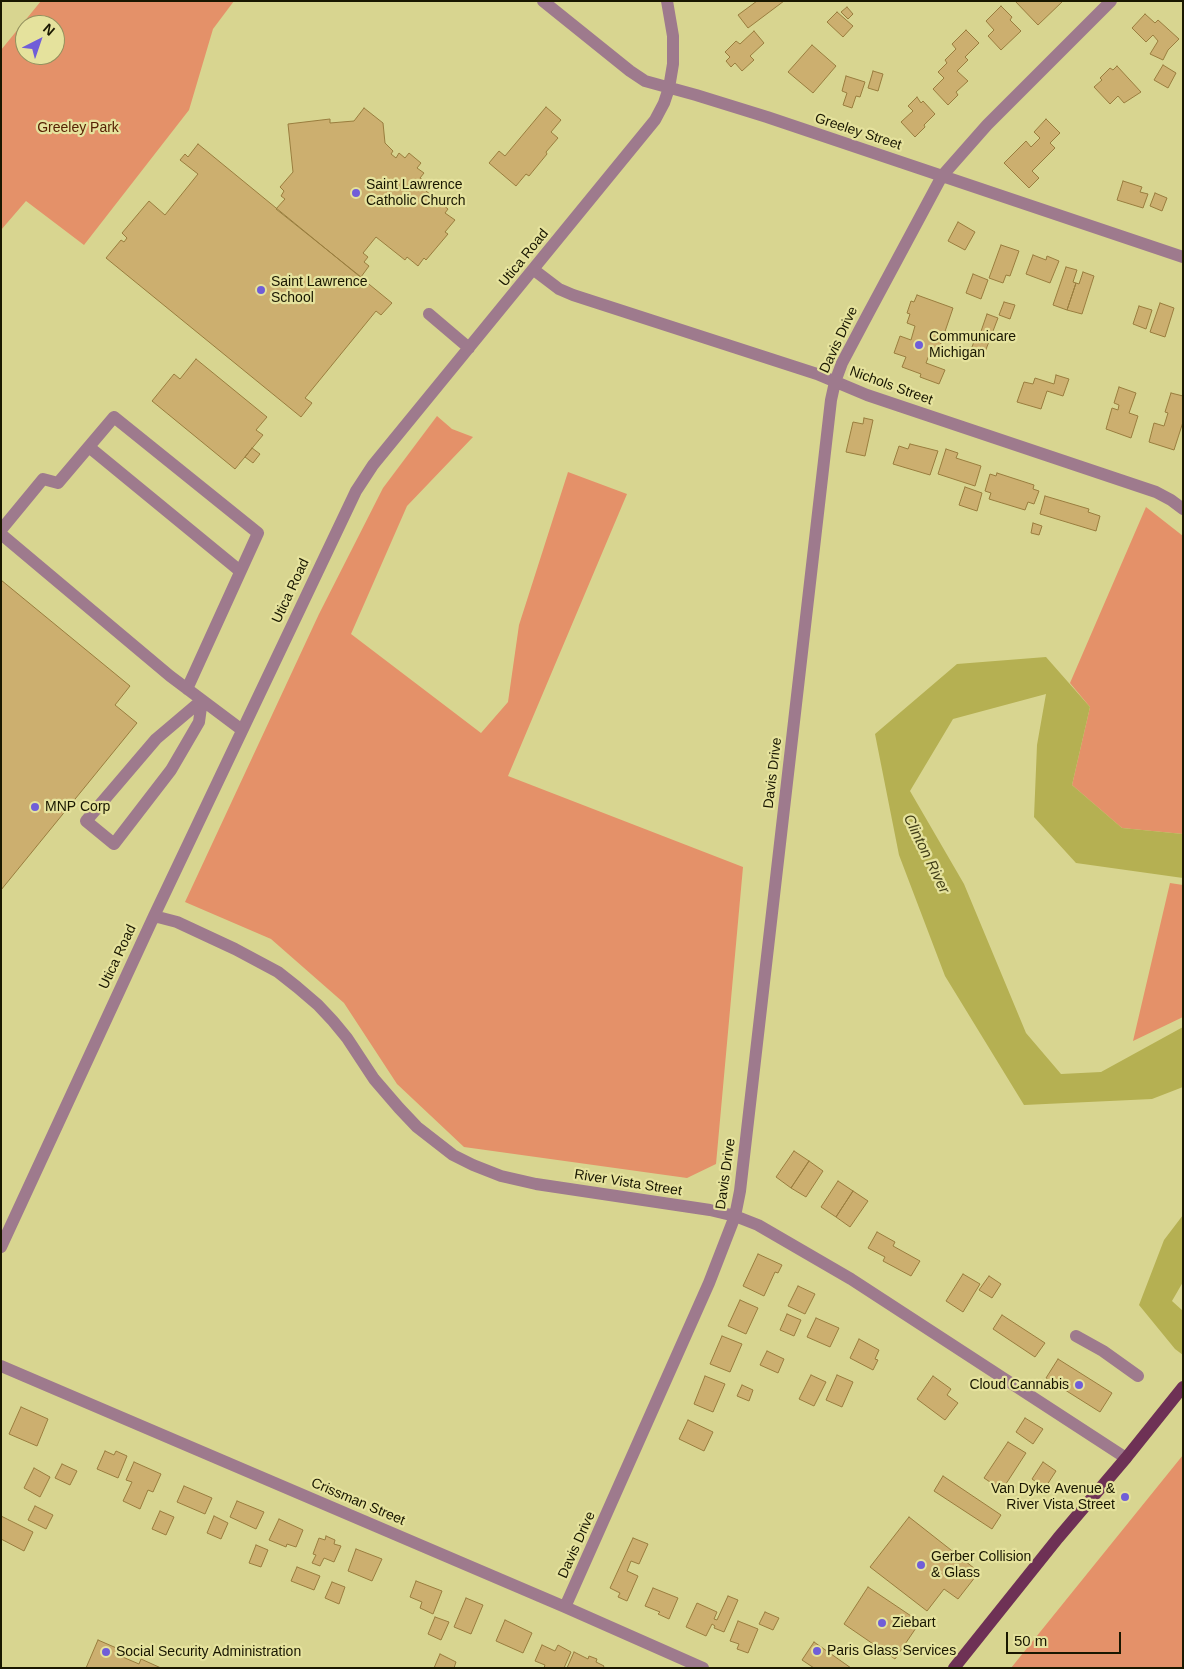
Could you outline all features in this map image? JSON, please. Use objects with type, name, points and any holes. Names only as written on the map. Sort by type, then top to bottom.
[{"type":"main road","points":[[954,1668],[1058,1538],[1183,1387]]},
{"type":"street","name":"Greeley Street","points":[[543,1],[640,78],[740,108],[1183,257]]},
{"type":"street","name":"Utica Road","points":[[1,1247],[154,916],[341,520],[364,478],[651,127],[664,104],[669,88],[674,51],[667,1]]},
{"type":"street","name":"Davis Drive","points":[[566,1607],[709,1283],[735,1216],[740,1191],[831,400],[835,382],[842,363],[942,176],[987,125],[1111,1]]},
{"type":"street","name":"Nichols Street","points":[[534,270],[548,282],[572,295],[817,374],[876,398],[1156,492],[1183,509]]},
{"type":"street","points":[[429,314],[469,348]]},
{"type":"street","points":[[1,530],[43,479],[58,483],[114,417],[258,533],[187,689]]},
{"type":"street","points":[[89,446],[240,572]]},
{"type":"street","points":[[1,534],[162,670],[242,730]]},
{"type":"street","points":[[202,700],[199,722],[171,770],[114,844],[86,820],[156,739],[202,700]]},
{"type":"street","name":"River Vista Street","points":[[154,916],[176,922],[235,949],[278,972],[297,987],[318,1005],[338,1027],[374,1079],[399,1108],[417,1126],[453,1155],[501,1176],[536,1184],[710,1210],[735,1216],[758,1225],[851,1279],[1126,1458]]},
{"type":"street","points":[[1076,1336],[1103,1351],[1138,1376]]},
{"type":"street","name":"Crissman Street","points":[[1,1366],[566,1607],[703,1668]]},
{"type":"green space","name":"Greeley Park","points":[[41,1],[234,1],[213,29],[189,110],[84,245],[26,201],[1,230],[1,50],[15,33],[15,65],[65,65],[65,15],[30,15]]},
{"type":"green space","points":[[437,416],[452,429],[473,437],[407,506],[351,634],[481,733],[508,702],[519,625],[568,472],[627,494],[508,776],[743,867],[716,1164],[687,1178],[464,1147],[397,1084],[344,1003],[271,939],[185,902],[319,614],[383,488]]},
{"type":"green space","points":[[1146,507],[1183,536],[1183,834],[1122,828],[1072,785],[1090,707],[1070,683]]},
{"type":"green space","points":[[1170,883],[1183,885],[1183,1017],[1133,1041]]},
{"type":"green space","points":[[1183,1455],[1183,1668],[1011,1668]]},
{"type":"water","name":"Clinton River","points":[[1046,657],[1090,707],[1072,785],[1122,828],[1183,834],[1183,878],[1076,863],[1034,817],[1037,745],[1046,694],[953,719],[910,791],[964,884],[1026,1033],[1061,1074],[1101,1072],[1183,1027],[1183,1087],[1152,1099],[1024,1105],[945,976],[899,855],[875,734],[957,664]]},
{"type":"water","points":[[1183,1215],[1183,1282],[1172,1301],[1183,1311],[1183,1355],[1175,1349],[1139,1305],[1164,1240]]},
{"type":"building","points":[[757,1],[784,1],[748,28],[738,15]]},
{"type":"building","points":[[1015,1],[1063,1],[1038,25]]},
{"type":"building","points":[[1001,6],[1012,17],[1010,20],[1021,31],[1001,50],[988,36],[994,30],[986,21]]},
{"type":"building","points":[[847,7],[853,14],[848,19],[841,12]]},
{"type":"building","points":[[837,12],[853,26],[843,37],[827,22]]},
{"type":"building","points":[[1145,14],[1155,23],[1158,20],[1179,39],[1168,50],[1163,60],[1150,54],[1158,41],[1153,35],[1146,42],[1132,28]]},
{"type":"building","points":[[966,30],[979,43],[965,57],[968,60],[957,71],[968,81],[956,92],[958,95],[948,105],[933,89],[944,78],[938,72],[947,63],[945,60],[956,49],[952,44]]},
{"type":"building","points":[[754,31],[764,43],[750,56],[754,60],[742,71],[735,63],[731,67],[726,61],[730,57],[725,52],[736,41],[740,44]]},
{"type":"building","points":[[812,45],[836,66],[813,93],[788,72]]},
{"type":"building","points":[[1163,65],[1176,73],[1168,88],[1154,80]]},
{"type":"building","points":[[1117,66],[1141,92],[1124,103],[1118,96],[1110,104],[1094,87],[1102,80],[1100,78],[1110,68],[1113,70]]},
{"type":"building","points":[[873,71],[883,74],[878,91],[868,88]]},
{"type":"building","points":[[846,76],[865,82],[860,97],[856,96],[852,108],[843,105],[847,93],[842,91]]},
{"type":"building","points":[[917,97],[921,103],[923,101],[935,114],[915,137],[901,122],[913,111],[908,106]]},
{"type":"building","points":[[546,107],[561,120],[551,132],[558,138],[529,176],[526,174],[516,186],[489,163],[499,151],[505,156]]},
{"type":"building","name":"Saint Lawrence Catholic Church","points":[[364,108],[383,123],[385,143],[393,151],[391,154],[396,158],[399,153],[405,158],[409,153],[421,163],[417,168],[424,173],[420,178],[425,181],[420,186],[448,209],[445,213],[455,220],[445,232],[448,234],[426,260],[424,258],[418,266],[407,257],[405,260],[376,237],[363,253],[368,257],[364,262],[369,266],[361,277],[276,209],[285,199],[281,196],[284,191],[280,187],[293,172],[288,124],[330,119],[330,123],[354,121]]},
{"type":"building","points":[[1046,119],[1060,133],[1050,143],[1055,148],[1032,171],[1039,178],[1029,188],[1004,163],[1026,141],[1031,147],[1040,138],[1034,132]]},
{"type":"building","name":"Saint Lawrence School","points":[[198,144],[392,303],[381,315],[376,311],[305,398],[312,403],[301,417],[106,258],[121,240],[124,242],[127,238],[122,233],[149,201],[165,215],[198,174],[180,160],[185,154],[188,157]]},
{"type":"building","points":[[1123,181],[1142,187],[1140,192],[1148,194],[1143,208],[1117,200]]},
{"type":"building","points":[[1155,193],[1167,198],[1162,211],[1150,206]]},
{"type":"building","points":[[958,222],[975,232],[965,250],[948,241]]},
{"type":"building","points":[[1001,245],[1019,251],[1010,276],[1006,275],[1003,283],[989,278]]},
{"type":"building","points":[[1033,255],[1046,260],[1047,256],[1059,261],[1050,283],[1026,274]]},
{"type":"building","points":[[1066,267],[1077,270],[1073,282],[1076,283],[1067,310],[1053,305]]},
{"type":"building","points":[[1083,272],[1094,276],[1082,314],[1067,310],[1076,283],[1079,284]]},
{"type":"building","points":[[973,274],[988,280],[981,299],[966,293]]},
{"type":"building","name":"Communicare Michigan","points":[[917,295],[953,308],[938,352],[931,350],[926,363],[945,370],[939,384],[920,377],[921,374],[902,367],[906,357],[894,353],[900,336],[911,340],[915,326],[907,323],[910,314],[907,313],[911,301],[914,302]]},
{"type":"building","points":[[1004,302],[1015,305],[1010,319],[999,315]]},
{"type":"building","points":[[1160,303],[1174,308],[1165,337],[1150,332]]},
{"type":"building","points":[[1139,306],[1152,310],[1146,329],[1133,324]]},
{"type":"building","points":[[987,314],[998,318],[985,352],[972,347],[975,339],[978,340]]},
{"type":"building","points":[[196,359],[267,417],[256,430],[263,435],[235,469],[152,401],[174,374],[180,379]]},
{"type":"building","points":[[1056,375],[1069,379],[1063,396],[1047,391],[1041,409],[1017,402],[1024,382],[1033,384],[1035,378],[1054,384]]},
{"type":"building","points":[[1119,387],[1136,393],[1129,413],[1138,416],[1131,438],[1106,429],[1112,408],[1118,410],[1119,405],[1114,403]]},
{"type":"building","points":[[1171,393],[1183,396],[1183,422],[1174,450],[1149,442],[1154,423],[1164,426],[1168,413],[1165,412]]},
{"type":"building","points":[[864,418],[873,420],[865,456],[846,452],[853,422],[863,424]]},
{"type":"building","points":[[910,444],[938,451],[930,475],[893,464],[899,446],[908,449]]},
{"type":"building","points":[[252,448],[260,454],[253,463],[245,457]]},
{"type":"building","points":[[946,449],[958,453],[956,458],[981,466],[975,486],[938,474]]},
{"type":"building","points":[[997,473],[1034,485],[1033,489],[1039,491],[1034,504],[1028,502],[1025,510],[989,499],[991,493],[985,491],[990,474],[996,476]]},
{"type":"building","points":[[965,487],[982,493],[977,511],[959,505]]},
{"type":"building","points":[[1045,496],[1089,509],[1088,512],[1100,516],[1096,531],[1040,514]]},
{"type":"building","points":[[1033,523],[1042,526],[1039,535],[1031,533]]},
{"type":"building","name":"MNP Corp","points":[[1,580],[130,686],[115,705],[137,723],[1,890]]},
{"type":"building","points":[[794,1151],[809,1161],[791,1188],[776,1177]]},
{"type":"building","points":[[809,1161],[823,1171],[806,1197],[791,1188]]},
{"type":"building","points":[[838,1181],[853,1191],[836,1217],[821,1207]]},
{"type":"building","points":[[853,1191],[868,1201],[850,1227],[836,1217]]},
{"type":"building","points":[[877,1232],[895,1242],[893,1246],[920,1261],[911,1276],[883,1261],[885,1257],[868,1248]]},
{"type":"building","points":[[758,1254],[782,1265],[778,1273],[775,1272],[764,1296],[743,1286]]},
{"type":"building","points":[[963,1274],[980,1284],[963,1312],[946,1301]]},
{"type":"building","points":[[989,1276],[1001,1284],[992,1298],[979,1290]]},
{"type":"building","points":[[798,1286],[815,1294],[805,1314],[788,1306]]},
{"type":"building","points":[[740,1300],[758,1308],[746,1334],[728,1326]]},
{"type":"building","points":[[787,1314],[801,1320],[794,1336],[780,1330]]},
{"type":"building","points":[[1002,1315],[1045,1343],[1035,1357],[993,1329]]},
{"type":"building","points":[[816,1318],[839,1328],[830,1347],[807,1337]]},
{"type":"building","points":[[722,1336],[742,1344],[730,1372],[710,1364]]},
{"type":"building","points":[[859,1339],[879,1350],[875,1359],[878,1360],[873,1370],[850,1358]]},
{"type":"building","points":[[767,1351],[784,1359],[778,1373],[760,1365]]},
{"type":"building","name":"Cloud Cannabis","points":[[1058,1359],[1112,1393],[1100,1412],[1046,1378]]},
{"type":"building","points":[[811,1375],[826,1382],[814,1406],[799,1399]]},
{"type":"building","points":[[837,1375],[853,1382],[842,1407],[826,1400]]},
{"type":"building","points":[[705,1376],[725,1384],[713,1412],[694,1404]]},
{"type":"building","points":[[933,1376],[951,1389],[947,1395],[958,1403],[945,1420],[917,1399]]},
{"type":"building","points":[[742,1385],[753,1390],[749,1401],[737,1396]]},
{"type":"building","points":[[21,1407],[48,1419],[37,1446],[9,1434]]},
{"type":"building","points":[[1025,1418],[1043,1429],[1033,1444],[1016,1432]]},
{"type":"building","points":[[688,1420],[713,1432],[704,1451],[679,1439]]},
{"type":"building","points":[[1008,1442],[1026,1453],[1002,1490],[984,1478]]},
{"type":"building","points":[[105,1451],[114,1455],[116,1451],[127,1456],[118,1478],[97,1469]]},
{"type":"building","points":[[134,1462],[161,1474],[153,1492],[148,1490],[140,1509],[123,1501],[132,1482],[126,1480]]},
{"type":"building","points":[[1043,1462],[1056,1471],[1045,1488],[1032,1479]]},
{"type":"building","points":[[62,1464],[77,1471],[70,1485],[55,1478]]},
{"type":"building","points":[[34,1468],[50,1477],[40,1497],[24,1488]]},
{"type":"building","points":[[943,1476],[1001,1515],[992,1529],[934,1491]]},
{"type":"building","points":[[184,1486],[212,1498],[205,1514],[177,1502]]},
{"type":"building","points":[[237,1501],[264,1512],[256,1529],[230,1517]]},
{"type":"building","points":[[35,1506],[53,1515],[46,1529],[28,1520]]},
{"type":"building","points":[[160,1511],[174,1517],[166,1535],[152,1529]]},
{"type":"building","points":[[1,1516],[33,1532],[24,1551],[1,1539]]},
{"type":"building","points":[[214,1516],[228,1523],[221,1539],[207,1533]]},
{"type":"building","name":"Gerber Collision & Glass","points":[[909,1517],[979,1572],[958,1599],[944,1589],[927,1611],[870,1567]]},
{"type":"building","points":[[279,1519],[303,1530],[296,1547],[287,1544],[286,1547],[269,1540]]},
{"type":"building","points":[[326,1536],[335,1540],[334,1544],[341,1546],[334,1562],[324,1558],[320,1566],[312,1563],[316,1555],[313,1554],[319,1538],[325,1540]]},
{"type":"building","points":[[633,1538],[648,1544],[639,1564],[631,1561],[627,1571],[638,1576],[627,1601],[618,1597],[620,1593],[610,1588]]},
{"type":"building","points":[[256,1545],[268,1550],[261,1567],[249,1563]]},
{"type":"building","points":[[356,1549],[382,1559],[372,1581],[348,1571]]},
{"type":"building","points":[[297,1567],[320,1576],[314,1590],[291,1581]]},
{"type":"building","points":[[416,1581],[442,1591],[433,1614],[420,1608],[422,1602],[410,1597]]},
{"type":"building","points":[[332,1582],[345,1587],[339,1604],[325,1598]]},
{"type":"building","name":"Ziebart","points":[[868,1587],[920,1622],[895,1659],[844,1624]]},
{"type":"building","points":[[653,1588],[678,1598],[669,1619],[658,1614],[660,1612],[645,1606]]},
{"type":"building","points":[[728,1596],[738,1600],[724,1632],[714,1628],[715,1626],[712,1624],[706,1636],[686,1627],[697,1603],[717,1612],[714,1619],[717,1620]]},
{"type":"building","points":[[466,1598],[483,1605],[471,1634],[454,1627]]},
{"type":"building","points":[[765,1612],[779,1618],[773,1630],[759,1624]]},
{"type":"building","points":[[435,1617],[449,1622],[441,1640],[428,1634]]},
{"type":"building","points":[[505,1620],[532,1633],[523,1653],[496,1641]]},
{"type":"building","points":[[738,1621],[758,1629],[748,1653],[737,1649],[739,1644],[730,1641]]},
{"type":"building","name":"Social Security Administration","points":[[98,1640],[121,1650],[118,1655],[139,1664],[141,1659],[161,1668],[86,1668]]},
{"type":"building","name":"Paris Glass Services","points":[[814,1642],[851,1668],[814,1668],[802,1660]]},
{"type":"building","points":[[542,1645],[555,1651],[558,1645],[571,1652],[564,1668],[544,1668],[545,1665],[535,1661]]},
{"type":"building","points":[[574,1652],[588,1659],[589,1656],[597,1659],[596,1662],[604,1666],[603,1668],[567,1668]]},
{"type":"building","points":[[440,1654],[456,1662],[454,1668],[434,1668]]},
{"type":"place","name":"Saint Lawrence Catholic Church","points":[[356,193]]},
{"type":"place","name":"Saint Lawrence School","points":[[261,290]]},
{"type":"place","name":"Communicare Michigan","points":[[919,345]]},
{"type":"place","name":"MNP Corp","points":[[35,807]]},
{"type":"place","name":"Cloud Cannabis","points":[[1079,1385]]},
{"type":"place","name":"Van Dyke Avenue & River Vista Street","points":[[1125,1497]]},
{"type":"place","name":"Gerber Collision & Glass","points":[[921,1565]]},
{"type":"place","name":"Ziebart","points":[[882,1623]]},
{"type":"place","name":"Paris Glass Services","points":[[817,1651]]},
{"type":"place","name":"Social Security Administration","points":[[106,1652]]}]
